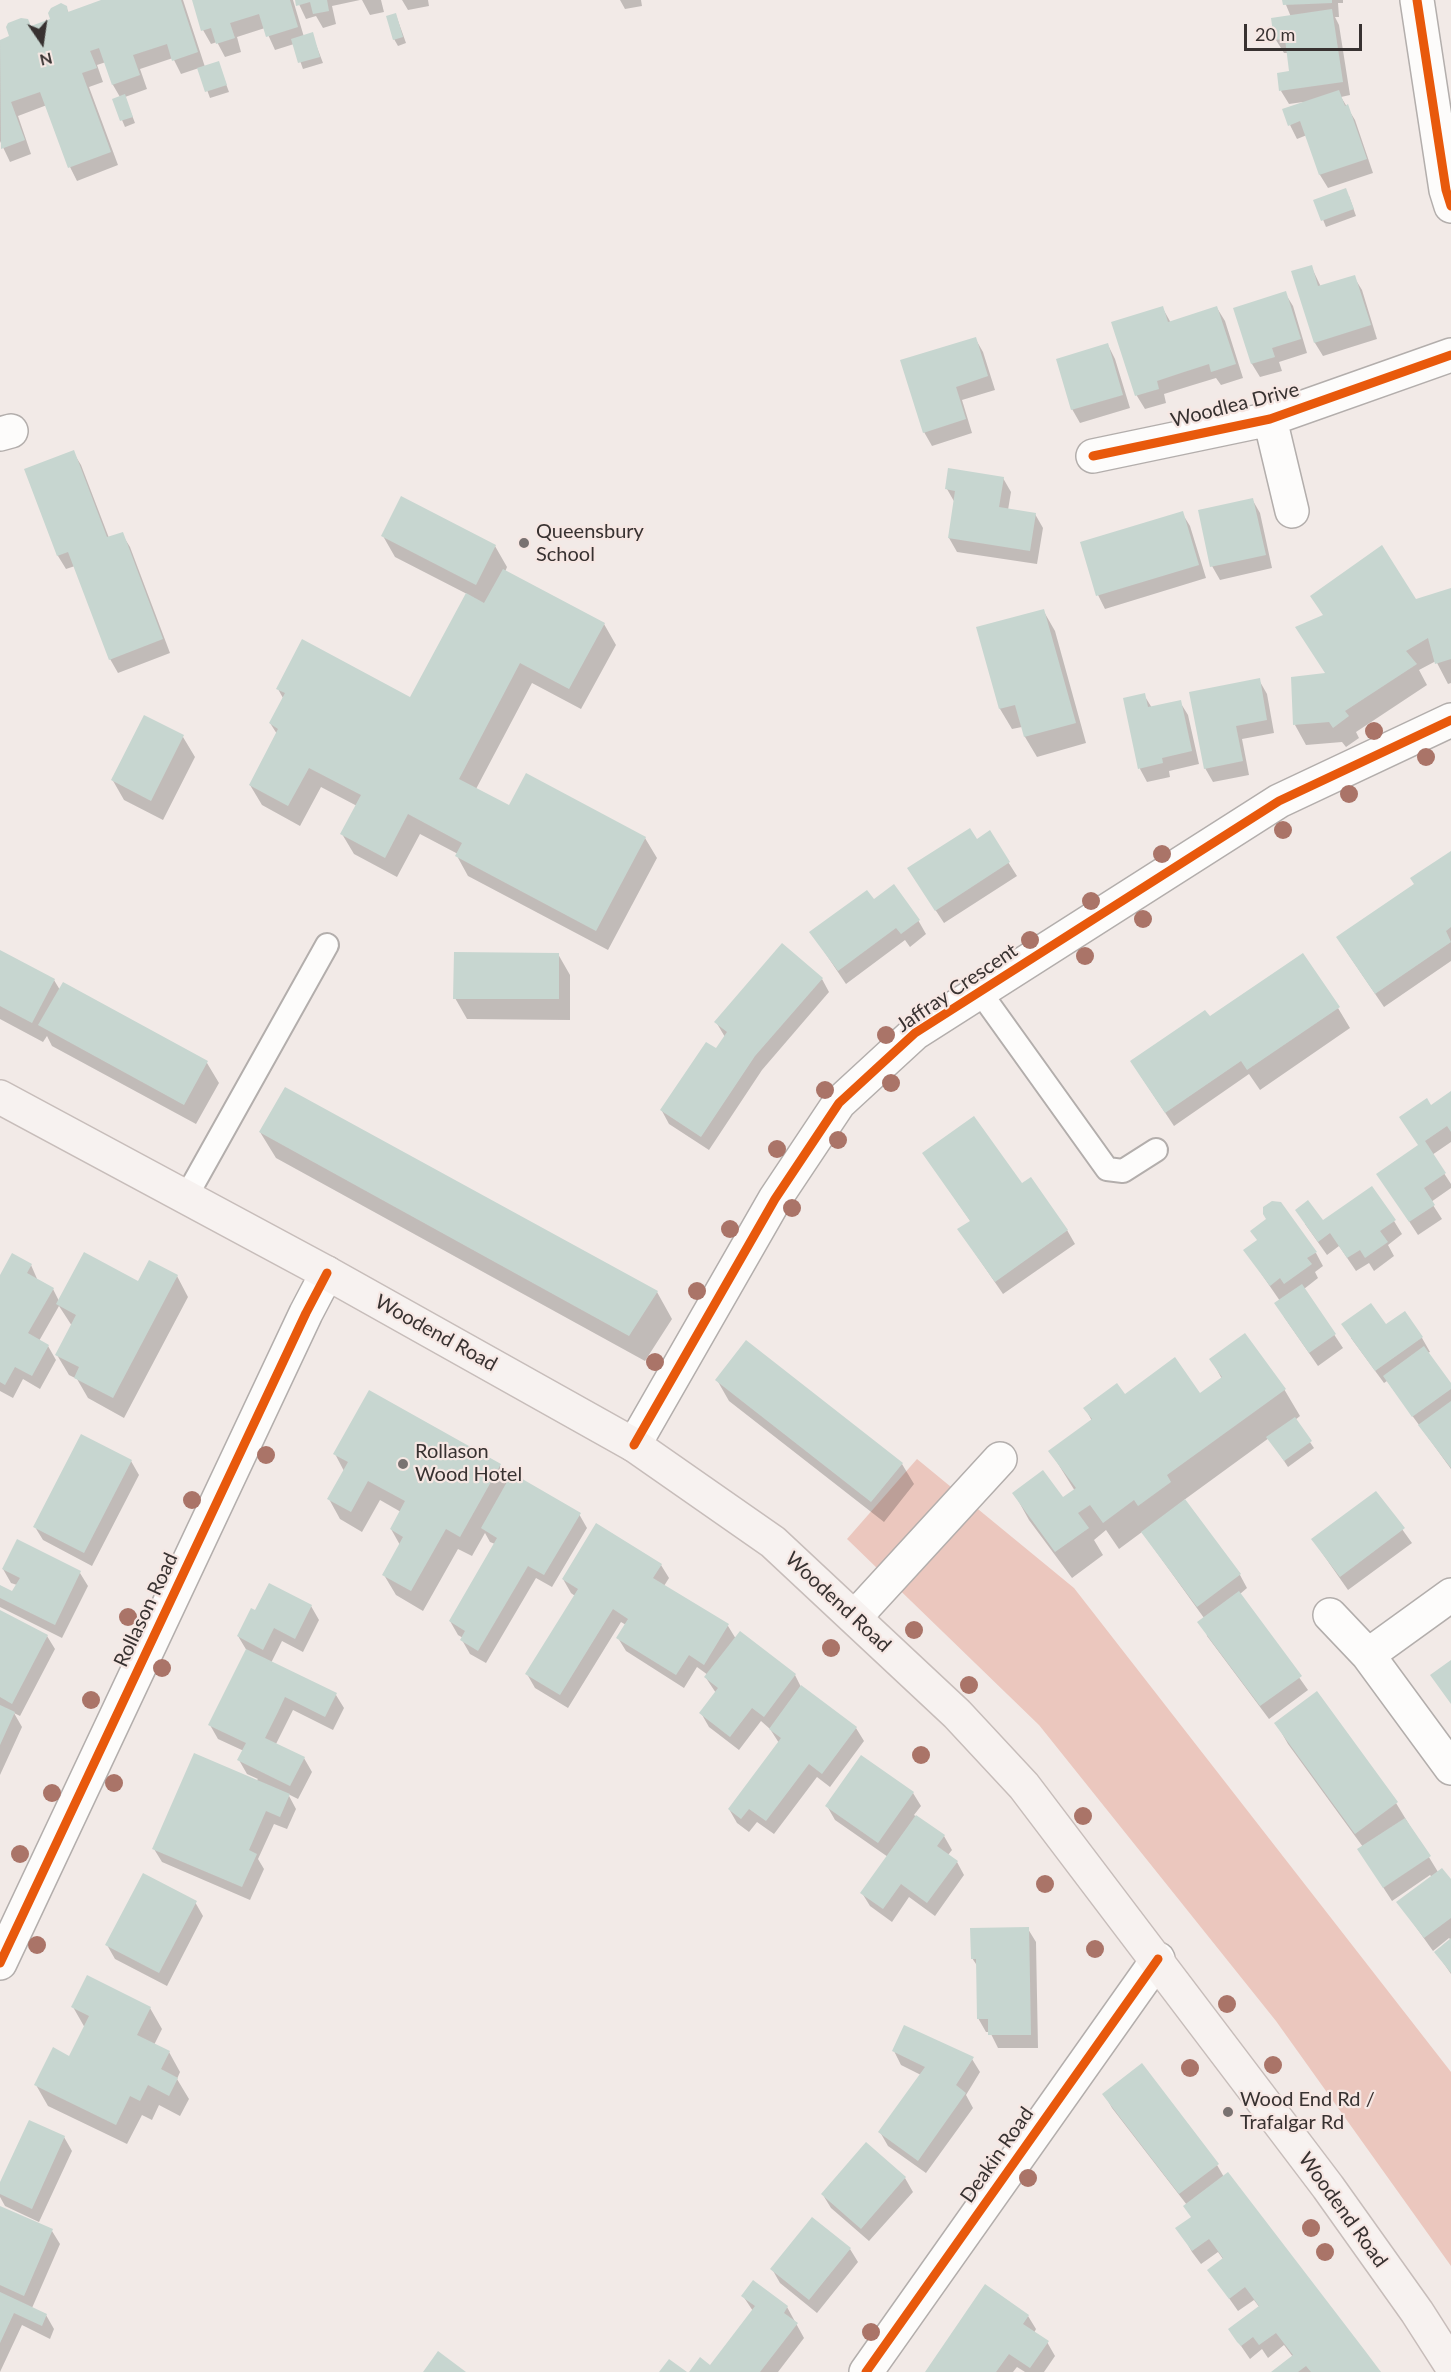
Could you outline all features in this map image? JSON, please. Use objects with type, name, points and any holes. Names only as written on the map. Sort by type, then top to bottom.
[{"type":"main road","name":"Woodend Road","points":[[0,1097],[327,1273],[634,1445],[773,1542],[957,1714],[1024,1786],[1158,1959],[1328,2187],[1417,2312],[1451,2365]]},
{"type":"street","points":[[1417,0],[1446,190],[1451,206]]},
{"type":"street","name":"Woodlea Drive","points":[[1093,456],[1270,419],[1451,355]]},
{"type":"street","name":"Woodlea Drive","points":[[1270,419],[1292,512]]},
{"type":"street","name":"Jaffray Crescent","points":[[634,1445],[775,1199],[839,1103],[915,1033],[1279,801],[1451,720]]},
{"type":"street","name":"Rollason Road","points":[[0,1963],[306,1313],[327,1273]]},
{"type":"street","points":[[855,1617],[1000,1459]]},
{"type":"street","points":[[1368,1655],[1451,1595]]},
{"type":"street","points":[[1330,1615],[1368,1655],[1451,1767]]},
{"type":"street","name":"Deakin Road","points":[[866,2372],[1158,1959]]},
{"type":"lane","points":[[186,1197],[327,945]]},
{"type":"lane","points":[[980,992],[1107,1169],[1123,1171],[1156,1150]]},
{"type":"shaded area","points":[[917,1459],[1074,1588],[1451,2072],[1451,2266],[1276,2021],[1039,1725],[847,1539]]},
{"type":"building","points":[[101,0],[181,0],[198,52],[172,61],[167,44],[133,55],[140,75],[112,85],[99,48],[90,51],[97,68],[82,73],[111,152],[68,168],[40,92],[11,102],[25,140],[1,149],[0,40],[9,36],[6,27],[8,23],[21,18],[28,19],[31,26],[50,19],[48,13],[51,8],[61,3],[67,6],[68,12]]},
{"type":"building","points":[[192,0],[290,0],[298,27],[266,37],[259,14],[230,23],[235,38],[216,44],[211,28],[201,31]]},
{"type":"building","points":[[295,0],[327,0],[329,11],[313,14],[310,2],[296,6]]},
{"type":"building","points":[[1282,0],[1332,0],[1332,3],[1283,5]]},
{"type":"building","points":[[1332,9],[1343,82],[1279,91],[1277,73],[1289,71],[1285,39],[1274,40],[1271,18]]},
{"type":"building","points":[[396,13],[403,37],[393,40],[386,16]]},
{"type":"building","points":[[313,32],[320,57],[298,63],[291,39]]},
{"type":"building","points":[[219,61],[227,85],[205,92],[197,68]]},
{"type":"building","points":[[1339,90],[1345,106],[1348,104],[1367,159],[1319,175],[1300,121],[1288,126],[1282,109]]},
{"type":"building","points":[[125,94],[133,117],[120,121],[112,99]]},
{"type":"building","points":[[1346,188],[1354,209],[1321,221],[1313,200]]},
{"type":"building","points":[[1312,265],[1318,286],[1355,275],[1371,325],[1314,343],[1291,271]]},
{"type":"building","points":[[1286,291],[1301,339],[1272,348],[1275,357],[1251,364],[1233,308]]},
{"type":"building","points":[[1163,306],[1168,322],[1217,306],[1236,364],[1211,372],[1209,364],[1157,381],[1159,389],[1135,396],[1111,322]]},
{"type":"building","points":[[976,337],[988,376],[956,387],[966,419],[923,433],[900,360]]},
{"type":"building","points":[[1108,343],[1123,395],[1071,410],[1056,359]]},
{"type":"building","points":[[74,450],[107,537],[123,532],[163,639],[109,660],[68,552],[57,556],[24,469]]},
{"type":"building","points":[[948,468],[1004,477],[999,507],[1036,513],[1030,551],[948,538],[955,491],[945,489]]},
{"type":"building","points":[[401,496],[496,545],[476,585],[381,536]]},
{"type":"building","points":[[1253,498],[1266,555],[1210,567],[1198,510]]},
{"type":"building","points":[[1183,511],[1199,565],[1096,596],[1080,542]]},
{"type":"building","points":[[1382,545],[1416,599],[1451,588],[1451,659],[1435,664],[1428,638],[1406,651],[1417,664],[1345,711],[1349,716],[1333,728],[1329,722],[1293,725],[1291,677],[1325,673],[1295,627],[1323,615],[1310,596]]},
{"type":"building","points":[[503,569],[605,623],[569,689],[520,663],[459,779],[509,805],[526,773],[646,837],[596,931],[455,856],[462,843],[408,814],[385,858],[340,834],[361,795],[309,768],[288,806],[249,785],[278,729],[269,723],[285,693],[276,689],[302,639],[410,697],[466,593],[484,603]]},
{"type":"building","points":[[1044,609],[1076,723],[1024,737],[1015,705],[999,709],[976,627]]},
{"type":"building","points":[[1260,678],[1267,720],[1236,726],[1243,761],[1204,769],[1189,692]]},
{"type":"building","points":[[1145,693],[1148,707],[1181,700],[1192,751],[1162,758],[1163,763],[1138,769],[1123,698]]},
{"type":"building","points":[[144,715],[184,735],[151,801],[111,780]]},
{"type":"building","points":[[970,828],[977,839],[990,830],[1010,862],[935,911],[907,868]]},
{"type":"building","points":[[1451,851],[1451,927],[1446,931],[1451,942],[1375,994],[1336,937],[1414,884],[1410,878]]},
{"type":"building","points":[[894,884],[920,920],[901,934],[896,928],[838,971],[809,932],[867,890],[874,899]]},
{"type":"building","points":[[782,943],[823,978],[755,1056],[701,1137],[660,1110],[706,1042],[716,1048],[727,1032],[714,1022]]},
{"type":"building","points":[[0,950],[55,979],[32,1023],[0,1006]]},
{"type":"building","points":[[454,952],[559,953],[559,999],[453,999]]},
{"type":"building","points":[[1303,953],[1340,1007],[1247,1070],[1241,1061],[1165,1113],[1130,1061],[1205,1010],[1210,1016]]},
{"type":"building","points":[[63,982],[208,1061],[184,1105],[38,1025]]},
{"type":"building","points":[[285,1087],[658,1291],[629,1336],[259,1132]]},
{"type":"building","points":[[1451,1091],[1451,1132],[1447,1126],[1425,1141],[1446,1173],[1424,1188],[1435,1205],[1409,1222],[1376,1174],[1418,1145],[1399,1117],[1427,1098],[1431,1105]]},
{"type":"building","points":[[974,1116],[1022,1183],[1031,1177],[1068,1230],[995,1282],[957,1229],[970,1221],[922,1153]]},
{"type":"building","points":[[1372,1186],[1396,1220],[1380,1231],[1388,1242],[1365,1258],[1360,1250],[1347,1258],[1330,1233],[1318,1242],[1295,1210],[1308,1200],[1323,1220]]},
{"type":"building","points":[[1272,1201],[1281,1202],[1317,1252],[1307,1258],[1312,1264],[1284,1284],[1280,1278],[1270,1286],[1243,1250],[1257,1240],[1250,1231],[1266,1219],[1263,1207]]},
{"type":"building","points":[[84,1252],[138,1281],[149,1260],[178,1275],[113,1398],[74,1378],[79,1367],[55,1355],[76,1315],[56,1304]]},
{"type":"building","points":[[12,1253],[32,1264],[27,1273],[54,1288],[28,1333],[49,1345],[32,1376],[15,1367],[5,1385],[0,1382],[0,1275]]},
{"type":"building","points":[[1302,1284],[1336,1334],[1309,1353],[1274,1303]]},
{"type":"building","points":[[1371,1303],[1386,1324],[1405,1311],[1423,1337],[1375,1371],[1341,1324]]},
{"type":"building","points":[[1245,1333],[1286,1389],[1167,1475],[1171,1482],[1138,1506],[1134,1500],[1103,1523],[1090,1505],[1078,1513],[1089,1528],[1055,1552],[1012,1493],[1043,1470],[1063,1497],[1076,1488],[1048,1451],[1092,1419],[1083,1408],[1117,1383],[1125,1394],[1175,1357],[1200,1393],[1222,1377],[1209,1359]]},
{"type":"building","points":[[746,1340],[903,1463],[871,1502],[715,1380]]},
{"type":"building","points":[[1424,1346],[1451,1383],[1451,1389],[1412,1417],[1383,1376]]},
{"type":"building","points":[[369,1390],[501,1464],[460,1537],[446,1529],[411,1591],[382,1575],[403,1537],[390,1529],[405,1501],[368,1481],[351,1512],[327,1499],[348,1462],[333,1454]]},
{"type":"building","points":[[1451,1401],[1451,1468],[1418,1425]]},
{"type":"building","points":[[1295,1417],[1312,1441],[1284,1461],[1266,1437]]},
{"type":"building","points":[[81,1434],[132,1460],[84,1553],[33,1527]]},
{"type":"building","points":[[512,1473],[581,1513],[544,1575],[528,1566],[478,1651],[460,1640],[465,1631],[449,1621],[497,1538],[481,1528]]},
{"type":"building","points":[[1376,1491],[1405,1528],[1340,1577],[1311,1539]]},
{"type":"building","points":[[1185,1499],[1241,1574],[1197,1607],[1141,1532]]},
{"type":"building","points":[[596,1523],[662,1564],[653,1578],[729,1624],[704,1665],[689,1655],[676,1675],[616,1638],[628,1619],[613,1609],[560,1695],[525,1674],[578,1589],[562,1579]]},
{"type":"building","points":[[17,1539],[81,1571],[55,1625],[0,1598],[0,1585],[12,1591],[20,1578],[2,1569]]},
{"type":"building","points":[[269,1583],[312,1605],[295,1639],[274,1628],[263,1650],[237,1636],[251,1608],[255,1610]]},
{"type":"building","points":[[1239,1591],[1302,1676],[1260,1706],[1197,1622]]},
{"type":"building","points":[[0,1610],[48,1635],[12,1704],[0,1697]]},
{"type":"building","points":[[740,1631],[796,1674],[764,1717],[752,1708],[730,1737],[699,1713],[718,1688],[704,1677]]},
{"type":"building","points":[[246,1649],[337,1693],[325,1717],[285,1697],[265,1738],[305,1757],[290,1786],[237,1760],[246,1743],[208,1725]]},
{"type":"building","points":[[1451,1660],[1451,1704],[1430,1675]]},
{"type":"building","points":[[801,1685],[857,1727],[822,1774],[809,1764],[766,1821],[749,1809],[741,1819],[728,1809],[781,1738],[769,1729]]},
{"type":"building","points":[[1317,1691],[1398,1802],[1355,1834],[1274,1723]]},
{"type":"building","points":[[0,1705],[15,1712],[0,1745]]},
{"type":"building","points":[[194,1753],[290,1794],[280,1817],[266,1811],[249,1850],[257,1854],[242,1887],[152,1849]]},
{"type":"building","points":[[861,1755],[914,1792],[878,1843],[825,1806]]},
{"type":"building","points":[[916,1815],[945,1835],[937,1846],[958,1861],[927,1903],[901,1884],[883,1909],[860,1893]]},
{"type":"building","points":[[1405,1818],[1431,1856],[1383,1888],[1357,1849]]},
{"type":"building","points":[[1442,1868],[1451,1879],[1451,1918],[1424,1938],[1396,1902]]},
{"type":"building","points":[[143,1873],[197,1901],[159,1973],[105,1945]]},
{"type":"building","points":[[1029,1927],[1031,2035],[988,2035],[988,2019],[977,2019],[976,1959],[971,1959],[970,1928]]},
{"type":"building","points":[[1451,1938],[1451,1973],[1434,1952]]},
{"type":"building","points":[[87,1975],[151,2007],[137,2035],[170,2051],[161,2069],[178,2078],[169,2096],[148,2085],[140,2101],[130,2096],[116,2125],[34,2085],[53,2047],[69,2056],[89,2016],[71,2007]]},
{"type":"building","points":[[904,2025],[974,2057],[956,2085],[966,2093],[918,2161],[878,2132],[925,2067],[892,2051]]},
{"type":"building","points":[[1142,2063],[1219,2164],[1179,2194],[1102,2094]]},
{"type":"building","points":[[29,2120],[65,2136],[32,2209],[0,2194],[0,2182]]},
{"type":"building","points":[[866,2142],[906,2177],[861,2229],[821,2194]]},
{"type":"building","points":[[1228,2172],[1381,2372],[1311,2372],[1306,2366],[1298,2372],[1271,2372],[1293,2355],[1276,2333],[1259,2345],[1253,2337],[1241,2346],[1237,2342],[1228,2329],[1259,2306],[1245,2287],[1229,2299],[1207,2270],[1223,2258],[1209,2239],[1192,2251],[1175,2228],[1191,2217],[1183,2206]]},
{"type":"building","points":[[0,2206],[53,2229],[24,2296],[0,2285]]},
{"type":"building","points":[[812,2217],[851,2248],[809,2300],[770,2269]]},
{"type":"building","points":[[753,2280],[788,2306],[784,2313],[798,2323],[760,2372],[689,2372],[700,2357],[710,2365],[755,2306],[741,2296]]},
{"type":"building","points":[[985,2284],[1029,2315],[1023,2324],[1049,2341],[1030,2368],[1009,2354],[996,2372],[925,2372]]},
{"type":"building","points":[[0,2292],[47,2314],[42,2326],[14,2313],[0,2343]]},
{"type":"building","points":[[438,2351],[466,2372],[423,2372]]},
{"type":"building","points":[[669,2359],[687,2372],[659,2372]]},
{"type":"cycle path","points":[[1417,0],[1446,190],[1451,206]]},
{"type":"cycle path","points":[[1093,456],[1270,419],[1451,355]]},
{"type":"cycle path","points":[[634,1445],[775,1199],[839,1103],[915,1033],[1279,801],[1451,720]]},
{"type":"cycle path","points":[[0,1963],[306,1313],[327,1273]]},
{"type":"cycle path","points":[[866,2372],[1158,1959]]},
{"type":"place","name":"Queensbury School","points":[[524,543]]},
{"type":"place","name":"Rollason Wood Hotel","points":[[403,1464]]},
{"type":"place","name":"Wood End Rd / Trafalgar Rd","points":[[1228,2112]]}]
